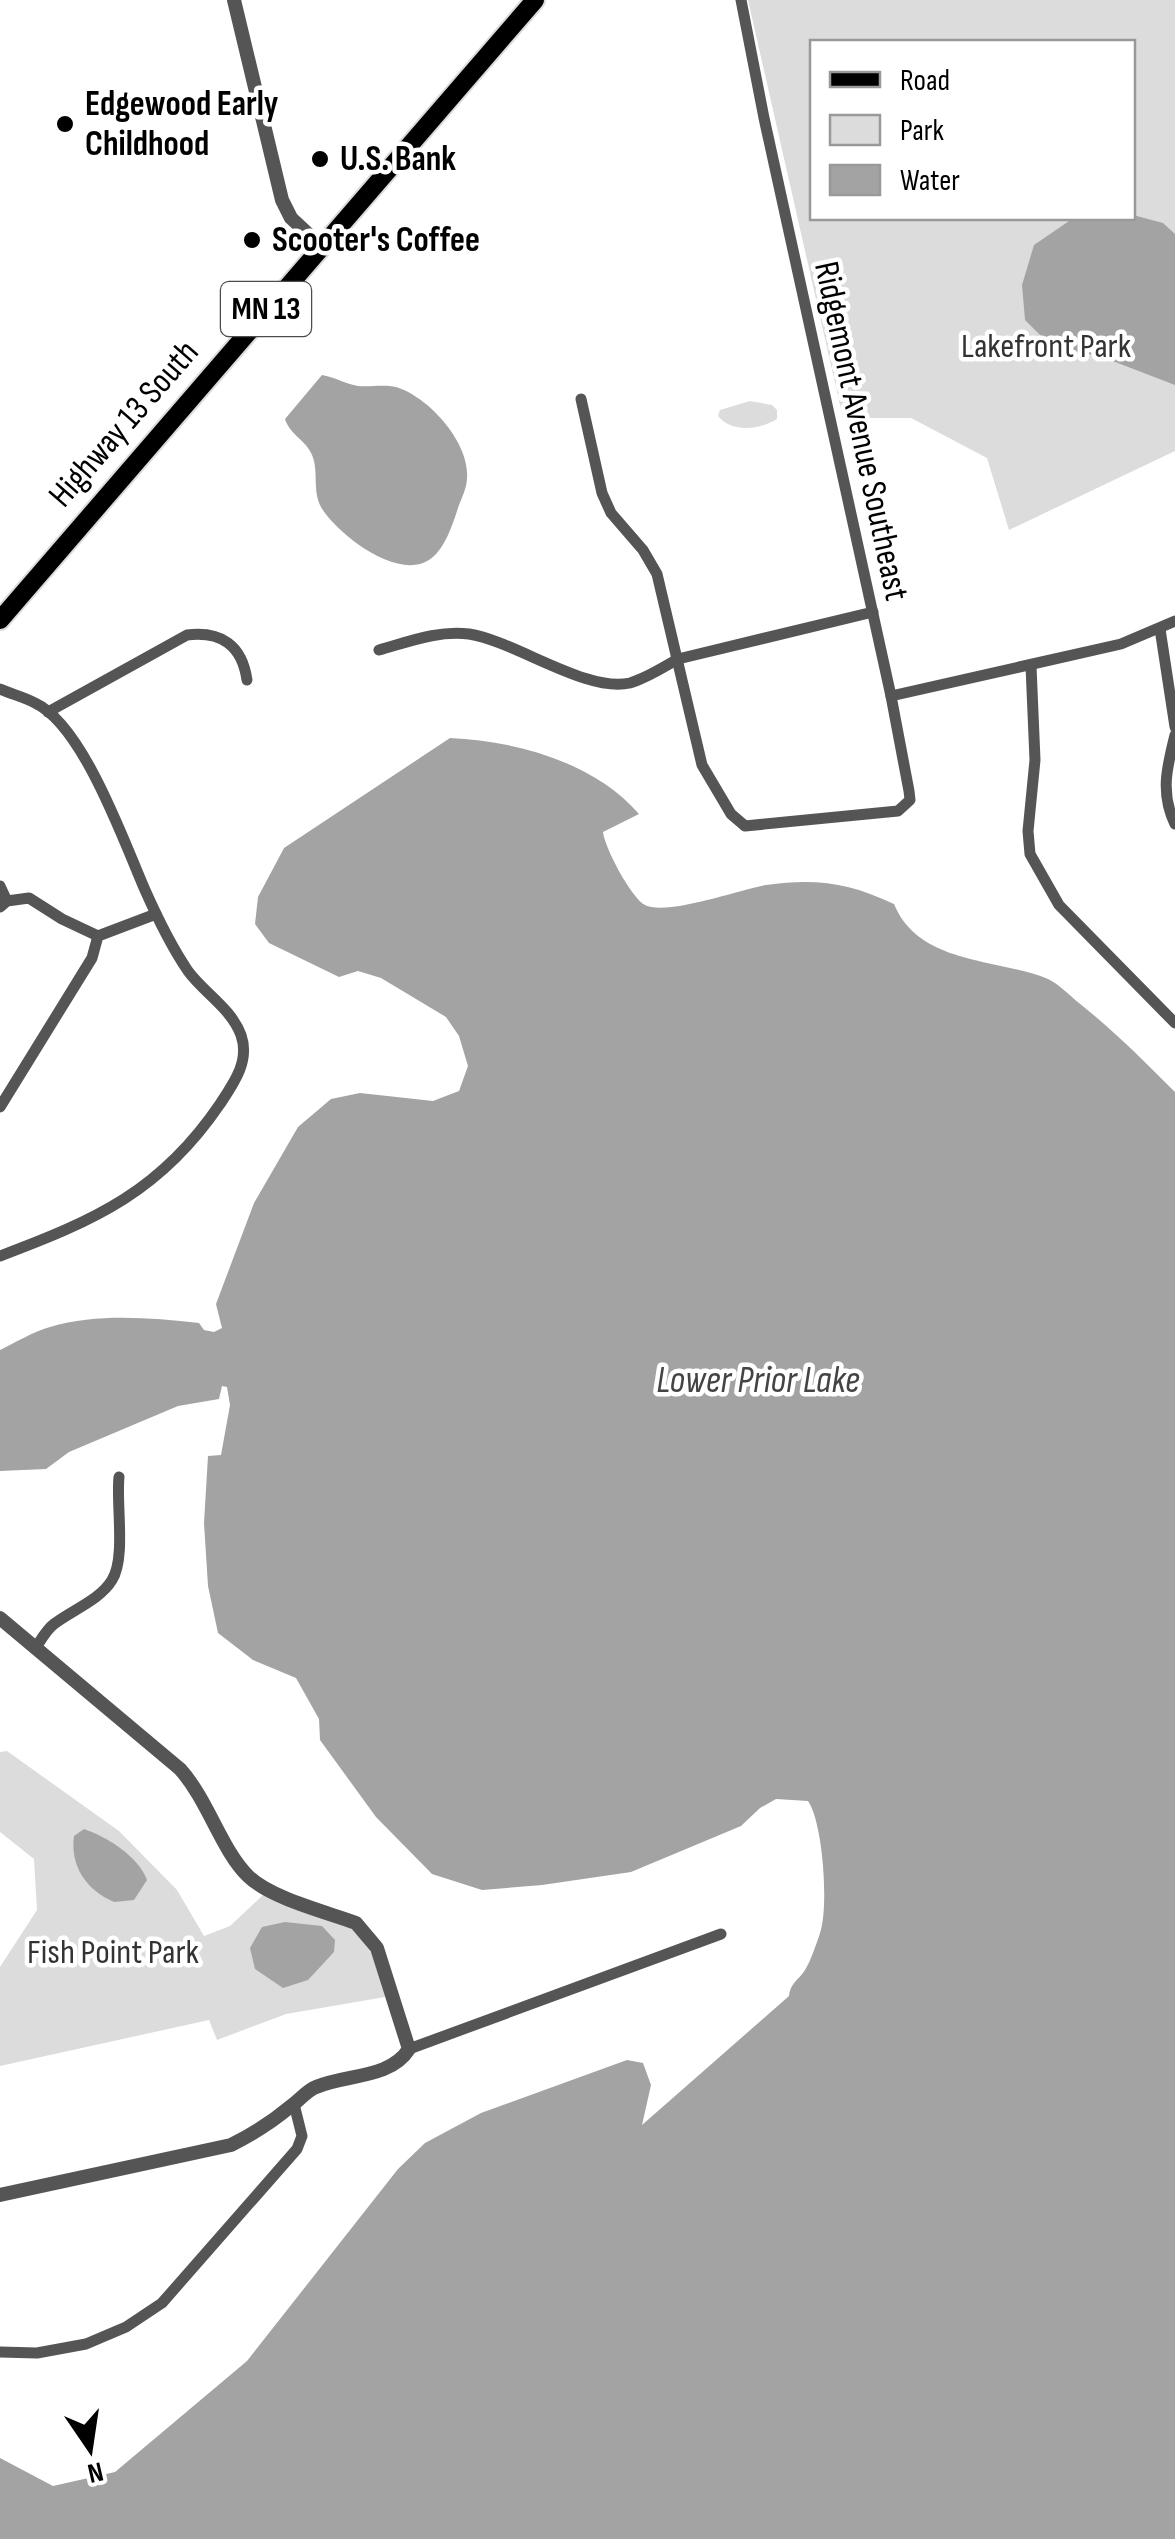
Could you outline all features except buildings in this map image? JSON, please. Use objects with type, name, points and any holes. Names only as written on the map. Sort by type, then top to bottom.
[{"type":"main road","name":"Highway 13 South","points":[[0,620],[535,0]]},
{"type":"street","points":[[234,0],[282,200],[291,218],[320,246]]},
{"type":"street","name":"Ridgemont Avenue Southeast","points":[[678,659],[702,764],[731,814],[745,826],[898,810],[910,800],[741,0]]},
{"type":"street","points":[[581,399],[602,494],[611,513],[644,550],[657,574],[678,659]]},
{"type":"street","points":[[379,650],[447,632],[472,634],[601,683],[626,684],[650,676],[678,659],[873,612]]},
{"type":"street","points":[[891,696],[1121,644],[1175,621]]},
{"type":"street","points":[[1160,629],[1175,726]]},
{"type":"street","points":[[48,712],[188,635],[207,633],[225,639],[240,652],[247,680]]},
{"type":"street","points":[[1031,666],[1036,760],[1028,831],[1030,854],[1059,905],[1175,1023]]},
{"type":"street","points":[[0,689],[48,712],[88,762],[156,914],[189,972],[228,1013],[240,1032],[244,1050],[238,1078],[174,1163],[121,1203],[0,1256]]},
{"type":"street","points":[[1175,736],[1165,777],[1166,806],[1175,824]]},
{"type":"street","points":[[0,886],[3,904],[29,898],[62,920],[98,936],[156,914]]},
{"type":"street","points":[[0,1108],[92,958],[98,936]]},
{"type":"street","points":[[36,1649],[50,1626],[114,1579],[121,1522],[119,1478]]},
{"type":"street","points":[[0,1618],[180,1770],[195,1786],[247,1876],[262,1887],[356,1923],[368,1934],[378,1948],[409,2049]]},
{"type":"street","points":[[0,2195],[231,2145],[258,2132],[319,2086],[390,2068],[409,2049],[721,1934]]},
{"type":"street","points":[[0,2352],[37,2353],[86,2344],[126,2326],[162,2302],[297,2149],[302,2136],[294,2104]]},
{"type":"green space","name":"Lakefront Park","points":[[748,0],[1175,0],[1175,451],[1009,530],[987,458],[911,418],[843,418]]},
{"type":"green space","points":[[750,401],[772,405],[777,410],[777,419],[746,428],[731,425],[718,416],[720,410]]},
{"type":"green space","name":"Fish Point Park","points":[[7,1751],[119,1831],[177,1890],[204,1936],[230,1926],[264,1894],[351,1927],[372,1954],[385,1997],[286,2014],[217,2040],[209,2020],[0,2066],[0,1967],[37,1910],[34,1859],[0,1832],[0,1752]]},
{"type":"water","points":[[1135,216],[1163,223],[1175,234],[1175,385],[1097,355],[1056,351],[1025,320],[1022,285],[1034,245],[1071,220],[1135,220]]},
{"type":"water","points":[[322,375],[358,386],[392,386],[409,392],[434,411],[455,436],[466,464],[466,486],[447,537],[429,560],[416,565],[385,559],[353,541],[321,507],[312,455],[285,419]]},
{"type":"water","name":"Lower Prior Lake","points":[[450,738],[501,744],[552,758],[577,768],[621,796],[639,814],[603,832],[626,883],[645,905],[685,905],[784,883],[817,882],[862,891],[894,904],[906,924],[940,949],[1052,981],[1175,1092],[1175,2539],[0,2539],[0,2458],[53,2486],[115,2472],[247,2361],[398,2169],[425,2143],[481,2113],[627,2060],[643,2063],[651,2085],[642,2125],[789,1996],[807,1966],[823,1921],[823,1865],[808,1801],[776,1799],[741,1826],[631,1872],[482,1890],[432,1874],[376,1817],[320,1740],[319,1719],[296,1678],[253,1660],[218,1633],[208,1586],[204,1523],[208,1456],[221,1455],[230,1405],[227,1387],[222,1386],[219,1399],[178,1406],[69,1452],[46,1469],[0,1471],[0,1350],[44,1329],[106,1318],[199,1323],[204,1330],[214,1332],[222,1328],[216,1304],[254,1203],[298,1127],[331,1099],[360,1093],[433,1101],[459,1091],[468,1066],[459,1036],[446,1017],[381,978],[358,971],[339,977],[269,943],[255,924],[258,897],[284,848]]},
{"type":"water","points":[[84,1829],[121,1848],[143,1871],[147,1880],[134,1900],[114,1902],[95,1891],[82,1876],[73,1847],[74,1836]]},
{"type":"water","points":[[285,1922],[322,1926],[335,1940],[334,1952],[308,1980],[283,1988],[255,1969],[250,1948],[262,1927]]},
{"type":"place","name":"Edgewood Early Childhood","points":[[65,124]]},
{"type":"place","name":"U.S. Bank","points":[[320,159]]},
{"type":"place","name":"Scooter's Coffee","points":[[252,240]]}]
